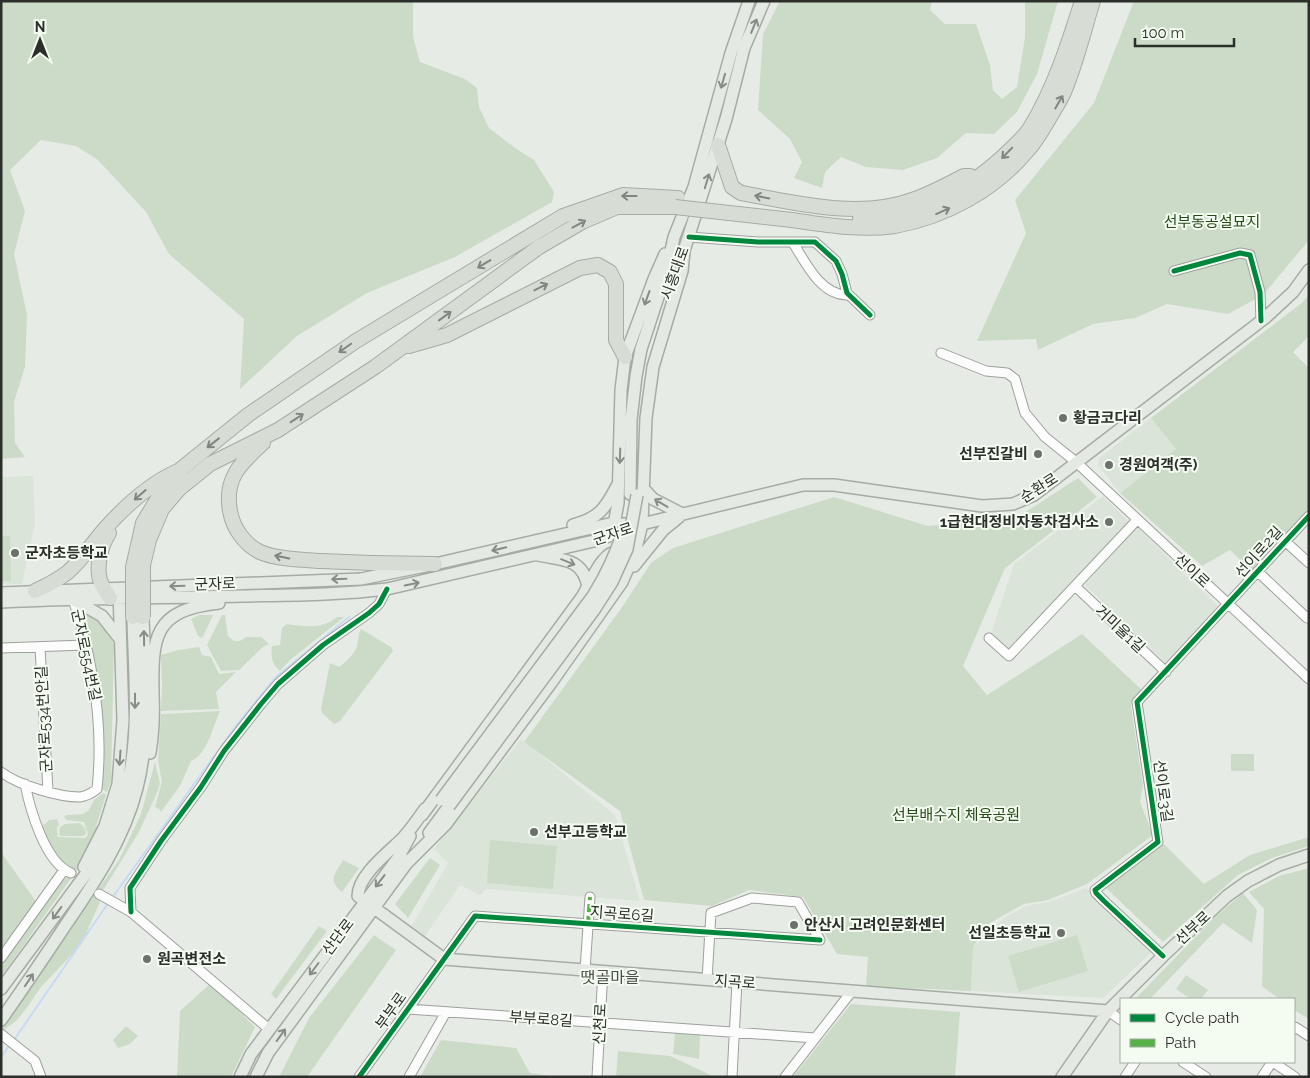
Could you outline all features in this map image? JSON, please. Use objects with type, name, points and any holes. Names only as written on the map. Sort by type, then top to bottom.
[{"type":"highway","points":[[794,216],[865,218],[892,216],[925,207],[951,194],[1001,159],[1028,131],[1047,98],[1061,65],[1082,1]]},
{"type":"highway","points":[[35,591],[59,579],[68,572],[121,513],[141,494],[163,477],[180,469],[248,415],[356,341],[563,216],[623,195],[794,216],[858,227],[894,226],[927,218],[959,204],[984,190],[1014,164],[1028,150],[1044,127],[1064,92],[1093,1]]},
{"type":"highway","points":[[718,145],[732,187],[741,193],[841,209],[864,209],[915,199],[964,176],[978,176]]},
{"type":"highway","points":[[138,566],[162,509],[179,489],[210,464],[278,430],[375,367],[539,248],[582,222],[617,207],[677,202]]},
{"type":"highway","points":[[401,348],[448,335],[580,268],[598,265],[610,272],[616,284],[616,340],[625,357]]},
{"type":"highway","points":[[278,430],[245,459],[233,476],[228,503],[231,519],[238,534],[261,552],[293,559],[380,564],[435,564]]},
{"type":"highway","points":[[138,617],[138,566],[143,524],[160,496],[180,469]]},
{"type":"highway","points":[[113,593],[100,579],[99,568],[104,540],[121,513]]},
{"type":"main road","name":"시흥대로","points":[[670,275],[674,237],[694,187],[731,53],[749,1]]},
{"type":"main road","name":"시흥대로","points":[[636,492],[631,420],[641,349],[670,275],[684,252],[718,145],[744,48],[764,1]]},
{"type":"main road","points":[[444,959],[364,902],[358,896],[358,889],[367,875],[404,837],[510,696],[588,588],[603,560],[613,529],[619,484],[620,390],[625,357],[654,279],[674,237]]},
{"type":"main road","points":[[620,584],[635,552],[642,524],[636,492],[645,460],[646,418],[653,367],[682,271],[684,252]]},
{"type":"main road","name":"순환로","points":[[642,524],[803,485],[834,485],[964,504],[998,506],[1013,504],[1034,495],[1261,321],[1293,292],[1309,270]]},
{"type":"main road","points":[[619,484],[621,493],[625,498],[638,498],[642,493],[636,492]]},
{"type":"main road","points":[[524,544],[549,531],[587,521],[602,512],[619,484]]},
{"type":"main road","points":[[402,861],[446,824],[551,683],[620,584],[663,530],[682,514],[636,492]]},
{"type":"main road","name":"산단로","points":[[240,1077],[251,1054],[269,1029],[364,902],[402,861],[593,596],[623,547],[628,516],[636,492]]},
{"type":"main road","name":"군자로","points":[[1,602],[73,599],[113,593],[361,578],[435,564],[584,530],[613,529],[642,524]]},
{"type":"main road","name":"군자로","points":[[1,593],[35,591],[263,596],[365,592],[387,589],[587,542],[613,529]]},
{"type":"main road","points":[[584,530],[589,531],[591,534],[587,542]]},
{"type":"main road","points":[[603,560],[608,554],[619,551],[627,558],[627,570]]},
{"type":"main road","points":[[534,554],[561,559],[577,566],[584,573],[588,588]]},
{"type":"main road","points":[[76,888],[105,826],[118,784],[123,720],[120,639],[113,593]]},
{"type":"main road","points":[[96,881],[113,861],[122,845],[133,822],[143,793],[150,761],[153,652],[155,640],[167,622],[180,612],[204,604],[263,596]]},
{"type":"main road","points":[[73,599],[102,616],[120,639]]},
{"type":"main road","points":[[1,1020],[96,881],[117,843],[137,788],[144,742],[145,705],[138,617]]},
{"type":"main road","points":[[1,989],[94,863],[108,841],[120,812],[134,750],[138,617]]},
{"type":"main road","points":[[402,861],[425,809]]},
{"type":"main road","name":"선부로","points":[[1121,998],[1227,896],[1248,881],[1278,865],[1309,855]]},
{"type":"main road","name":"산단로","points":[[256,1077],[268,1053],[374,909],[402,861]]},
{"type":"main road","name":"지곡로","points":[[444,959],[1108,1011]]},
{"type":"main road","name":"선부로","points":[[1062,1077],[1108,1011],[1120,999]]},
{"type":"street","points":[[689,237],[793,243],[815,242],[836,261],[847,293],[870,315]]},
{"type":"street","points":[[793,243],[808,269],[820,282],[837,295],[846,295]]},
{"type":"street","points":[[1174,272],[1240,253],[1250,255],[1260,292],[1261,321]]},
{"type":"street","name":"선이로","points":[[942,353],[986,372],[1007,373],[1015,379],[1025,413],[1044,438],[1076,462],[1309,678]]},
{"type":"street","name":"선이로2길","points":[[1229,604],[1309,516]]},
{"type":"street","points":[[989,638],[1009,656],[1137,520]]},
{"type":"street","name":"선이로2길","points":[[1286,542],[1309,563]]},
{"type":"street","name":"선이로2길","points":[[1258,572],[1307,618],[1309,616]]},
{"type":"street","name":"거미울1길","points":[[1075,586],[1166,672]]},
{"type":"street","points":[[131,912],[130,888],[224,751],[261,704],[278,684],[323,644],[369,613],[379,604],[387,589]]},
{"type":"street","name":"군자로554번길","points":[[1,772],[7,777],[25,784],[48,791],[80,797],[90,794],[97,789],[100,743],[97,697],[82,625],[73,599]]},
{"type":"street","name":"선이로3길","points":[[1163,956],[1096,894],[1096,890],[1158,842],[1137,702],[1229,604]]},
{"type":"street","name":"군자로534번안길","points":[[1,648],[86,644]]},
{"type":"street","name":"군자로534번안길","points":[[40,647],[48,791]]},
{"type":"street","points":[[1,958],[67,871],[41,838],[25,784]]},
{"type":"street","points":[[101,895],[131,912],[269,1029]]},
{"type":"street","points":[[585,970],[590,897]]},
{"type":"street","name":"지곡로6길","points":[[444,959],[475,916],[820,940],[798,902],[752,898],[712,913],[710,932]]},
{"type":"street","points":[[707,980],[710,932]]},
{"type":"street","name":"부부로","points":[[359,1077],[444,959]]},
{"type":"street","name":"신천로","points":[[597,1077],[603,972]]},
{"type":"street","points":[[732,1077],[738,982]]},
{"type":"street","points":[[785,1077],[852,991]]},
{"type":"street","name":"부부로8길","points":[[408,1009],[815,1038]]},
{"type":"street","points":[[1108,1011],[1120,1019]]},
{"type":"street","points":[[410,1077],[446,1012]]},
{"type":"street","points":[[1295,1029],[1309,1036]]},
{"type":"street","points":[[1,1034],[35,1061],[41,1077]]},
{"type":"street","points":[[1125,1077],[1134,1063]]},
{"type":"street","points":[[1185,1063],[1206,1077]]},
{"type":"street","points":[[1262,1077],[1271,1063]]},
{"type":"street","points":[[1274,1063],[1295,1077]]},
{"type":"shaded area","points":[[1151,418],[1176,449],[1120,493],[1098,465],[1099,458]]},
{"type":"shaded area","name":"군자초등학교","points":[[33,476],[35,523],[22,584],[1,584],[1,477]]},
{"type":"shaded area","points":[[1103,496],[1129,522],[1008,650],[990,636],[1014,564]]},
{"type":"shaded area","points":[[1136,526],[1218,606],[1168,665],[1085,585]]},
{"type":"shaded area","name":"선부고등학교","points":[[521,739],[615,815],[640,901],[486,889],[480,895],[460,885],[425,936],[412,926],[448,863],[434,849]]},
{"type":"shaded area","name":"선일초등학교","points":[[1086,888],[1153,951],[1103,998],[971,991],[973,947],[1004,918],[1025,906],[1048,902]]},
{"type":"green space","points":[[1,1],[413,1],[413,37],[420,62],[465,79],[477,88],[479,107],[489,128],[534,160],[554,192],[552,202],[455,257],[367,293],[297,336],[240,389],[244,319],[169,254],[146,212],[98,160],[76,146],[41,140],[10,170],[25,211],[14,254],[27,315],[25,367],[14,402],[15,443],[25,457],[1,459]]},
{"type":"green space","points":[[780,1],[932,1],[930,10],[945,24],[976,24],[990,65],[993,90],[1002,99],[1017,87],[1025,37],[1025,1],[1058,1],[1037,74],[1017,112],[994,134],[966,133],[937,158],[903,170],[866,167],[841,157],[825,172],[822,188],[794,178],[802,162],[790,139],[758,110],[763,34]]},
{"type":"green space","name":"선부동공설묘지","points":[[1134,1],[1309,1],[1309,240],[1263,295],[1228,314],[1167,304],[1135,318],[1093,324],[1038,350],[1036,339],[977,341],[1026,233],[1015,200],[1094,103]]},
{"type":"green space","points":[[1309,294],[1309,333],[1306,339],[1293,352],[1309,368],[1309,510],[1253,572],[1230,550],[1202,566],[1120,493],[1176,449],[1151,418],[1303,302]]},
{"type":"green space","name":"선부배수지 체육공원","points":[[1078,478],[1097,497],[1005,568],[963,666],[987,695],[1082,634],[1142,690],[1132,700],[1131,707],[1143,785],[1140,802],[1153,835],[1087,884],[1048,900],[1024,904],[990,923],[973,947],[971,991],[866,986],[868,957],[837,954],[803,897],[749,890],[712,906],[644,900],[620,811],[524,742],[620,610],[651,563],[673,548],[834,497],[928,526],[1018,517]]},
{"type":"green space","points":[[1,536],[10,536],[11,581],[1,581]]},
{"type":"green space","points":[[81,611],[94,617],[106,627],[114,644],[111,781],[107,792],[100,791],[102,726],[98,676]]},
{"type":"green space","points":[[199,615],[213,615],[201,638],[198,636],[191,619]]},
{"type":"green space","points":[[222,615],[225,615],[228,636],[234,641],[240,641],[246,637],[261,637],[269,644],[264,646],[239,670],[221,671],[207,645]]},
{"type":"green space","points":[[337,617],[344,617],[290,660],[280,671],[277,668],[272,660],[272,646],[280,645],[282,628],[287,624],[307,626],[326,624]]},
{"type":"green space","points":[[361,629],[391,647],[393,651],[340,721],[334,724],[322,713],[321,709],[330,663],[339,667],[351,656],[356,649]]},
{"type":"green space","points":[[199,647],[202,655],[211,657],[219,674],[236,672],[216,692],[219,709],[161,711],[161,655]]},
{"type":"green space","points":[[220,711],[209,739],[201,753],[191,761],[180,786],[161,812],[155,807],[162,782],[158,761],[161,714]]},
{"type":"green space","points":[[1231,754],[1254,754],[1254,771],[1231,771]]},
{"type":"green space","points":[[155,762],[160,784],[156,795],[139,832],[104,889],[97,896],[100,902],[81,945],[41,987],[16,1021],[1,1032],[1,1026],[119,860],[141,814]]},
{"type":"green space","points":[[103,793],[106,795],[96,826],[98,829],[82,863],[76,871],[69,868],[58,858],[40,826],[49,820],[57,819],[59,825],[57,828],[58,837],[85,838],[88,835],[84,822],[66,820],[64,816],[83,814],[89,810],[94,800]]},
{"type":"green space","points":[[80,823],[85,828],[86,834],[83,836],[60,836],[60,827],[65,824]]},
{"type":"green space","points":[[1309,837],[1309,846],[1272,858],[1238,875],[1163,942],[1105,887],[1164,844],[1204,884],[1250,855]]},
{"type":"green space","points":[[490,840],[557,846],[553,889],[487,883]]},
{"type":"green space","points":[[1,852],[35,900],[38,900],[1,952]]},
{"type":"green space","points":[[430,858],[440,865],[408,918],[395,904]]},
{"type":"green space","points":[[343,860],[359,868],[342,892],[337,888],[334,877]]},
{"type":"green space","points":[[1309,868],[1309,1019],[1295,1011],[1295,998],[1278,998],[1262,986],[1264,909],[1249,892],[1279,876]]},
{"type":"green space","points":[[72,877],[1,977],[1,966],[62,880]]},
{"type":"green space","points":[[1243,893],[1257,910],[1252,943],[1223,923],[1151,998],[1136,998],[1215,917]]},
{"type":"green space","points":[[319,926],[327,931],[276,999],[271,994]]},
{"type":"green space","points":[[374,935],[396,950],[307,1077],[279,1077],[309,1018]]},
{"type":"green space","points":[[1077,935],[1088,971],[1019,992],[1008,956]]},
{"type":"green space","points":[[1186,975],[1208,990],[1202,998],[1190,998],[1176,989]]},
{"type":"green space","points":[[211,983],[255,1027],[231,1077],[177,1077],[180,1011]]},
{"type":"green space","points":[[851,1004],[960,1012],[955,1077],[793,1077]]},
{"type":"green space","points":[[126,1026],[138,1036],[130,1044],[118,1048],[113,1040]]},
{"type":"green space","points":[[675,1032],[700,1034],[699,1059],[673,1054]]},
{"type":"green space","points":[[441,1040],[516,1048],[530,1073],[557,1077],[420,1077]]},
{"type":"green space","points":[[618,1051],[670,1056],[715,1077],[616,1077]]},
{"type":"waterway","points":[[112,898],[236,726],[276,677],[349,617]]},
{"type":"waterway","points":[[14,1040],[109,902]]},
{"type":"waterway","points":[[1,1057],[9,1046]]},
{"type":"marked path","points":[[588,924],[590,897]]},
{"type":"cycle path","points":[[689,237],[758,242],[815,242],[836,261],[847,293],[870,315]]},
{"type":"cycle path","points":[[1174,271],[1240,253],[1250,255],[1260,292],[1261,321]]},
{"type":"cycle path","points":[[1163,956],[1104,901],[1095,890],[1158,842],[1137,702],[1309,516]]},
{"type":"cycle path","points":[[131,912],[130,888],[224,751],[261,704],[278,684],[323,645],[379,604],[387,589]]},
{"type":"cycle path","points":[[359,1077],[475,916],[820,940]]},
{"type":"place","name":"황금코다리","points":[[1063,418]]},
{"type":"place","name":"선부진갈비","points":[[1038,454]]},
{"type":"place","name":"경원여객(주)","points":[[1109,465]]},
{"type":"place","name":"1급현대정비자동차검사소","points":[[1109,522]]},
{"type":"place","name":"군자초등학교","points":[[15,553]]},
{"type":"place","name":"선부고등학교","points":[[534,832]]},
{"type":"place","name":"안산시 고려인문화센터","points":[[794,925]]},
{"type":"place","name":"선일초등학교","points":[[1061,933]]},
{"type":"place","name":"원곡변전소","points":[[147,959]]},
{"type":"district","name":"땟골마을","points":[[610,977]]}]
